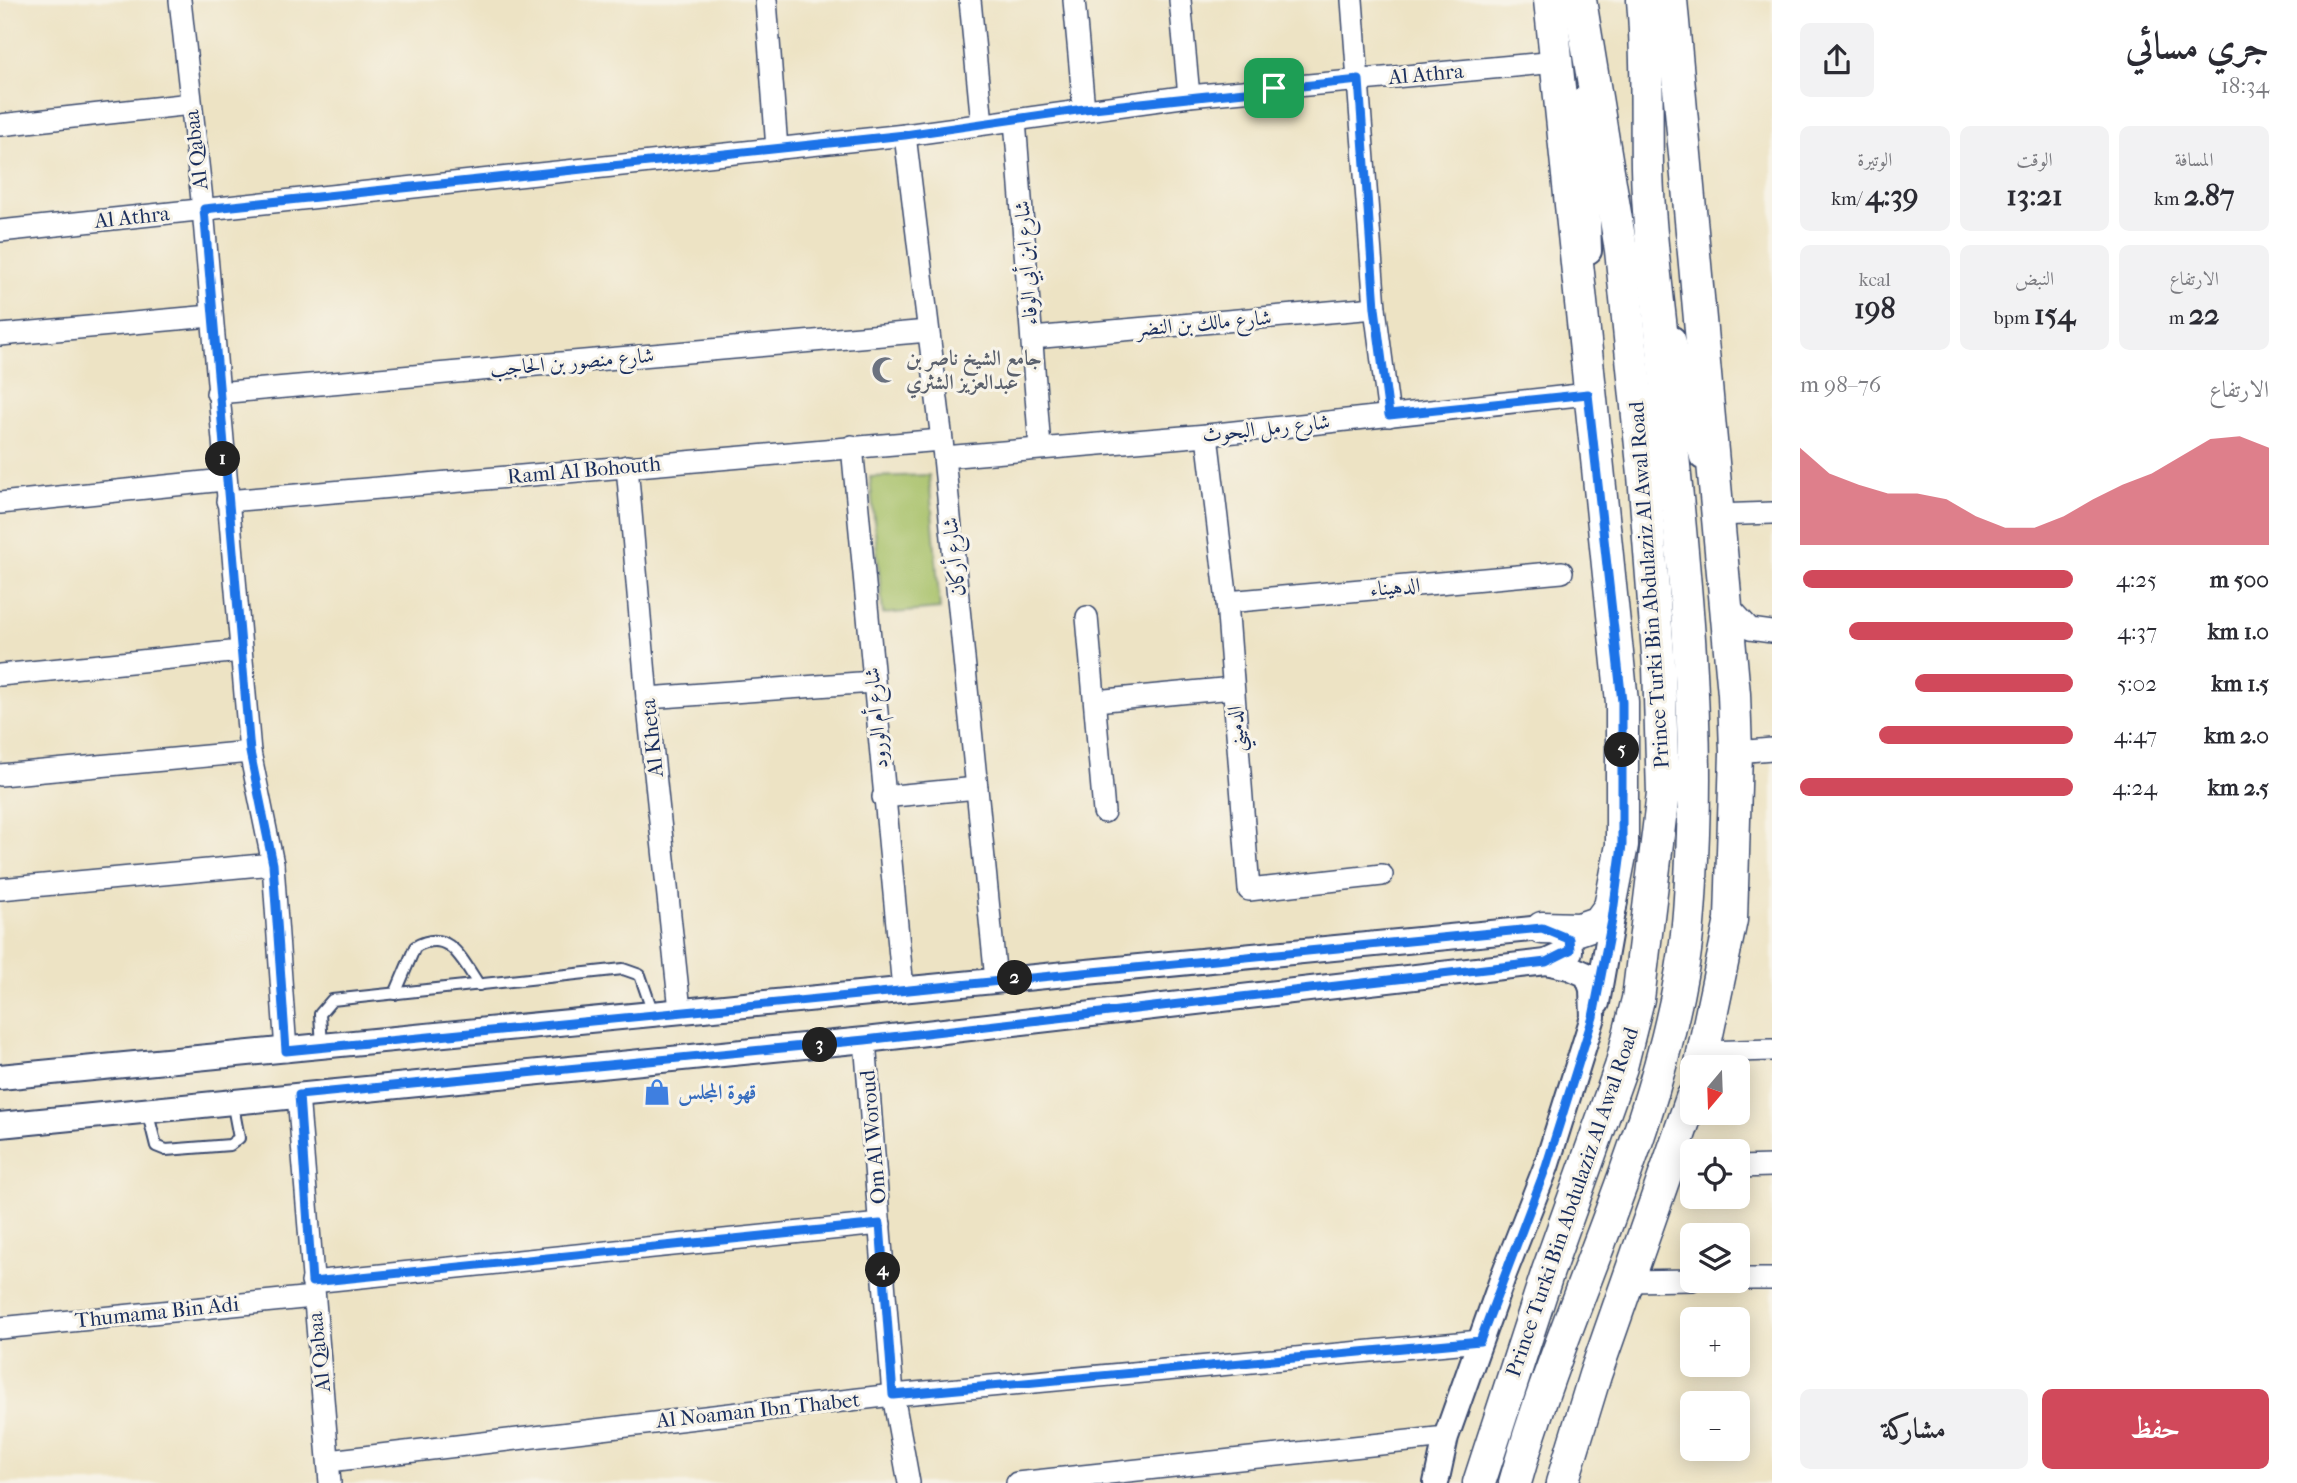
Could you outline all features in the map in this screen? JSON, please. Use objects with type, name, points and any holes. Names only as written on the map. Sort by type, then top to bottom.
[{"type":"main road","points":[[1542,928],[1579,929],[1599,922],[1611,907],[1622,845],[1622,702],[1588,394],[1550,0]]},
{"type":"main road","name":"Prince Turki Bin Abdulaziz Al Awal Road","points":[[1479,1483],[1548,1271],[1622,1067],[1638,999],[1663,793],[1659,666],[1644,475],[1621,250],[1579,0]]},
{"type":"main road","name":"Prince Turki Bin Abdulaziz Al Awal Road","points":[[1515,1483],[1532,1420],[1610,1219],[1667,1040],[1682,970],[1690,905],[1695,740],[1688,608],[1647,169],[1648,59],[1643,0]]},
{"type":"main road","points":[[1671,0],[1734,694],[1736,752],[1731,920],[1703,1055]]},
{"type":"main road","points":[[1591,332],[1602,386],[1638,657],[1648,817],[1638,999]]},
{"type":"main road","points":[[1610,1219],[1666,1096],[1693,1010],[1710,930],[1718,872],[1726,736],[1725,603]]},
{"type":"main road","points":[[1562,1483],[1628,1281],[1680,1169]]},
{"type":"street","name":"Al Qabaa","points":[[180,0],[204,209],[217,393],[250,752],[273,864],[286,1051]]},
{"type":"street","points":[[766,0],[777,149]]},
{"type":"street","points":[[970,0],[982,124]]},
{"type":"street","points":[[1074,0],[1084,109]]},
{"type":"street","points":[[1180,0],[1189,96]]},
{"type":"street","points":[[1352,0],[1375,308],[1389,415]]},
{"type":"street","points":[[1579,0],[1591,332],[1588,394]]},
{"type":"street","name":"Al Athra","points":[[0,231],[905,135],[1189,96],[1557,62]]},
{"type":"street","points":[[0,125],[191,104]]},
{"type":"street","name":"شارع ابن أبي الوفاء","points":[[1016,120],[1040,448]]},
{"type":"street","name":"شارع أركان","points":[[905,135],[943,448],[996,980]]},
{"type":"street","points":[[1656,268],[1716,515],[1772,513]]},
{"type":"street","name":"شارع مالك بن النضر","points":[[1032,338],[1375,308]]},
{"type":"street","points":[[0,335],[211,316]]},
{"type":"street","name":"شارع منصور بن الحاجب","points":[[217,393],[928,331]]},
{"type":"street","name":"شارع رمل البحوث","points":[[943,448],[1040,448],[1207,435],[1588,394]]},
{"type":"street","name":"الدميني","points":[[1207,435],[1227,602],[1249,890],[1382,875]]},
{"type":"street","name":"Raml Al Bohouth","points":[[226,491],[627,466],[852,446],[943,448]]},
{"type":"street","name":"شارع أم الورود","points":[[852,446],[903,989]]},
{"type":"street","name":"Al Kheta","points":[[627,466],[647,698],[680,1010]]},
{"type":"street","points":[[0,503],[226,491]]},
{"type":"street","name":"الدهيناء","points":[[1227,602],[1562,572]]},
{"type":"street","points":[[1725,603],[1750,629],[1772,632]]},
{"type":"street","points":[[1087,617],[1104,812]]},
{"type":"street","points":[[0,675],[241,651]]},
{"type":"street","points":[[647,698],[873,682]]},
{"type":"street","points":[[1095,701],[1233,688]]},
{"type":"street","points":[[1736,752],[1772,749]]},
{"type":"street","points":[[0,775],[250,752]]},
{"type":"street","points":[[883,797],[977,788]]},
{"type":"street","points":[[1436,1483],[1446,1437],[1546,1167],[1593,1017],[1612,920],[1622,845]]},
{"type":"street","points":[[0,889],[273,864]]},
{"type":"street","points":[[0,1077],[1542,928],[1569,939],[1570,950],[1546,962]]},
{"type":"street","points":[[0,1125],[865,1040],[1546,962],[1569,967],[1587,975],[1592,989],[1593,1017]]},
{"type":"street","name":"Om Al Woroud","points":[[865,1040],[893,1395],[909,1483]]},
{"type":"street","points":[[1737,1055],[1772,1050]]},
{"type":"street","name":"Al Qabaa","points":[[299,1095],[330,1483]]},
{"type":"street","points":[[1750,1167],[1772,1166]]},
{"type":"street","name":"Thumama Bin Adi","points":[[0,1328],[880,1224]]},
{"type":"street","points":[[1750,1279],[1772,1279]]},
{"type":"street","points":[[1628,1281],[1680,1280]]},
{"type":"street","name":"Al Noaman Ibn Thabet","points":[[329,1461],[893,1395],[1480,1341]]},
{"type":"street","points":[[1031,1482],[1446,1437]]},
{"type":"lane","points":[[395,994],[415,947],[439,940],[452,944],[479,985]]},
{"type":"lane","points":[[322,1046],[320,1014],[332,1000],[630,969],[640,975],[653,1013]]},
{"type":"lane","points":[[147,1110],[156,1146],[166,1150],[230,1145],[239,1138],[232,1101]]},
{"type":"green space","points":[[929,475],[940,609],[883,614],[870,477]]},
{"type":"place","name":"جامع الشيخ ناصر بن عبدالعزيز الشثري","points":[[885,370]]},
{"type":"place","name":"قهوة المجلس","points":[[657,1092]]},
{"type":"route","points":[[1359,80],[1375,308],[1389,415],[1588,394],[1622,702],[1622,845],[1604,971],[1593,1017],[1546,1167],[1480,1341],[893,1395],[880,1224],[312,1282],[299,1095],[865,1040],[1546,962],[1559,958],[1570,950],[1569,939],[1542,928],[680,1010],[286,1051],[273,864],[250,752],[217,393],[204,209],[905,135],[1084,109],[1274,88],[1359,80]]}]
